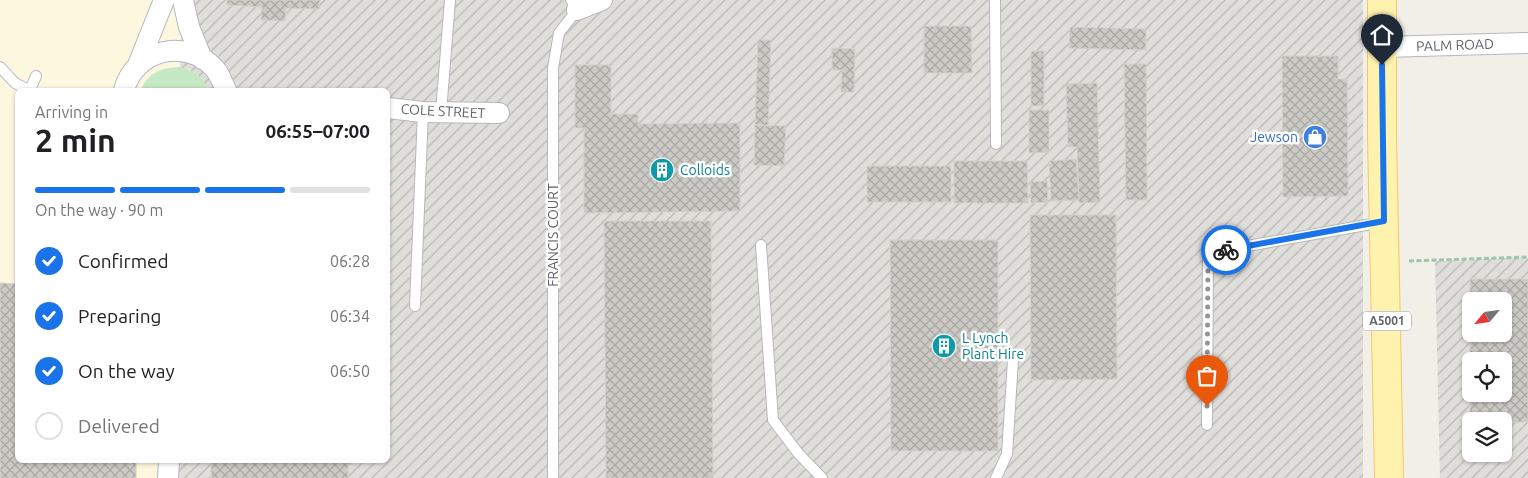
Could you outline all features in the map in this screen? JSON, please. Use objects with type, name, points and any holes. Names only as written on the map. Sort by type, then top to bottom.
[{"type":"main road","name":"A5001","points":[[1382,0],[1389,478]]},
{"type":"street","points":[[138,65],[164,0]]},
{"type":"street","points":[[183,0],[189,27],[202,59]]},
{"type":"street","points":[[574,5],[602,0]]},
{"type":"street","name":"PALM ROAD","points":[[1383,47],[1528,43]]},
{"type":"street","points":[[124,88],[126,81],[145,59],[165,51],[182,50],[198,55],[216,70],[225,88]]},
{"type":"street","name":"COLE STREET","points":[[390,108],[432,112],[499,113]]},
{"type":"street","points":[[168,463],[168,478]]},
{"type":"lane","points":[[415,306],[432,112],[450,0]]},
{"type":"lane","points":[[995,0],[996,144]]},
{"type":"lane","name":"FRANCIS COURT","points":[[553,478],[554,68],[559,33],[574,5]]},
{"type":"lane","points":[[0,67],[15,82],[26,88]]},
{"type":"lane","points":[[30,88],[36,76]]},
{"type":"lane","points":[[1207,426],[1208,253],[1384,221]]},
{"type":"lane","points":[[761,245],[773,420],[798,453],[822,478]]},
{"type":"lane","points":[[996,478],[1007,454],[1013,360]]},
{"type":"path","points":[[1386,262],[1528,257]]},
{"type":"shaded area","points":[[0,0],[182,0],[180,67],[164,68],[144,82],[142,88],[15,88],[15,463],[175,463],[175,478],[0,478]]},
{"type":"shaded area","points":[[182,0],[1363,0],[1363,478],[175,478],[175,463],[390,463],[390,88],[208,88],[197,73],[180,67]]},
{"type":"shaded area","points":[[1528,257],[1528,478],[1440,478],[1435,261]]},
{"type":"green space","points":[[180,67],[197,73],[208,88],[142,88],[152,75],[167,68]]},
{"type":"building","points":[[227,0],[320,0],[319,9],[286,8],[285,21],[261,20],[262,7],[227,5]]},
{"type":"building","points":[[924,26],[971,26],[972,73],[924,73]]},
{"type":"building","points":[[1070,27],[1146,29],[1146,50],[1069,48]]},
{"type":"building","points":[[758,40],[771,40],[768,126],[755,125]]},
{"type":"building","points":[[832,48],[855,49],[854,92],[841,92],[842,70],[832,70]]},
{"type":"building","points":[[1031,51],[1044,51],[1044,106],[1031,106]]},
{"type":"building","name":"Jewson","points":[[1282,56],[1338,56],[1338,79],[1347,79],[1348,196],[1283,197]]},
{"type":"building","points":[[1124,64],[1146,64],[1147,200],[1126,200]]},
{"type":"building","name":"Colloids","points":[[575,65],[611,65],[611,114],[638,114],[638,124],[740,123],[740,211],[584,213],[584,128],[575,128]]},
{"type":"building","points":[[1097,83],[1100,202],[1079,203],[1077,147],[1068,147],[1066,84]]},
{"type":"building","points":[[1029,110],[1049,110],[1049,152],[1029,153]]},
{"type":"building","points":[[755,125],[786,126],[784,166],[754,165]]},
{"type":"building","points":[[1076,159],[1079,200],[1051,201],[1049,161]]},
{"type":"building","points":[[954,161],[1027,161],[1028,203],[954,203]]},
{"type":"building","points":[[867,166],[951,166],[951,202],[867,202]]},
{"type":"building","points":[[1047,181],[1048,202],[1031,203],[1030,182]]},
{"type":"building","points":[[1030,215],[1116,215],[1117,379],[1031,380]]},
{"type":"building","points":[[604,221],[711,221],[713,478],[606,478]]},
{"type":"building","name":"L Lynch Plant Hire","points":[[890,240],[998,240],[998,451],[891,451]]},
{"type":"building","points":[[1470,279],[1528,279],[1528,422],[1512,422],[1512,412],[1470,412],[1470,402],[1512,402],[1512,352],[1470,352],[1470,342],[1512,342],[1512,292],[1470,292]]},
{"type":"building","points":[[0,283],[15,284],[15,463],[136,463],[136,478],[0,478]]},
{"type":"building","points":[[211,463],[348,463],[348,478],[211,478]]},
{"type":"way so far","points":[[1207,406],[1208,253],[1226,250]]},
{"type":"place","name":"Jewson","points":[[1315,137]]},
{"type":"place","name":"Colloids","points":[[662,170]]},
{"type":"place","name":"L Lynch Plant Hire","points":[[944,346]]},
{"type":"route","points":[[1226,250],[1384,221],[1382,65]]}]
